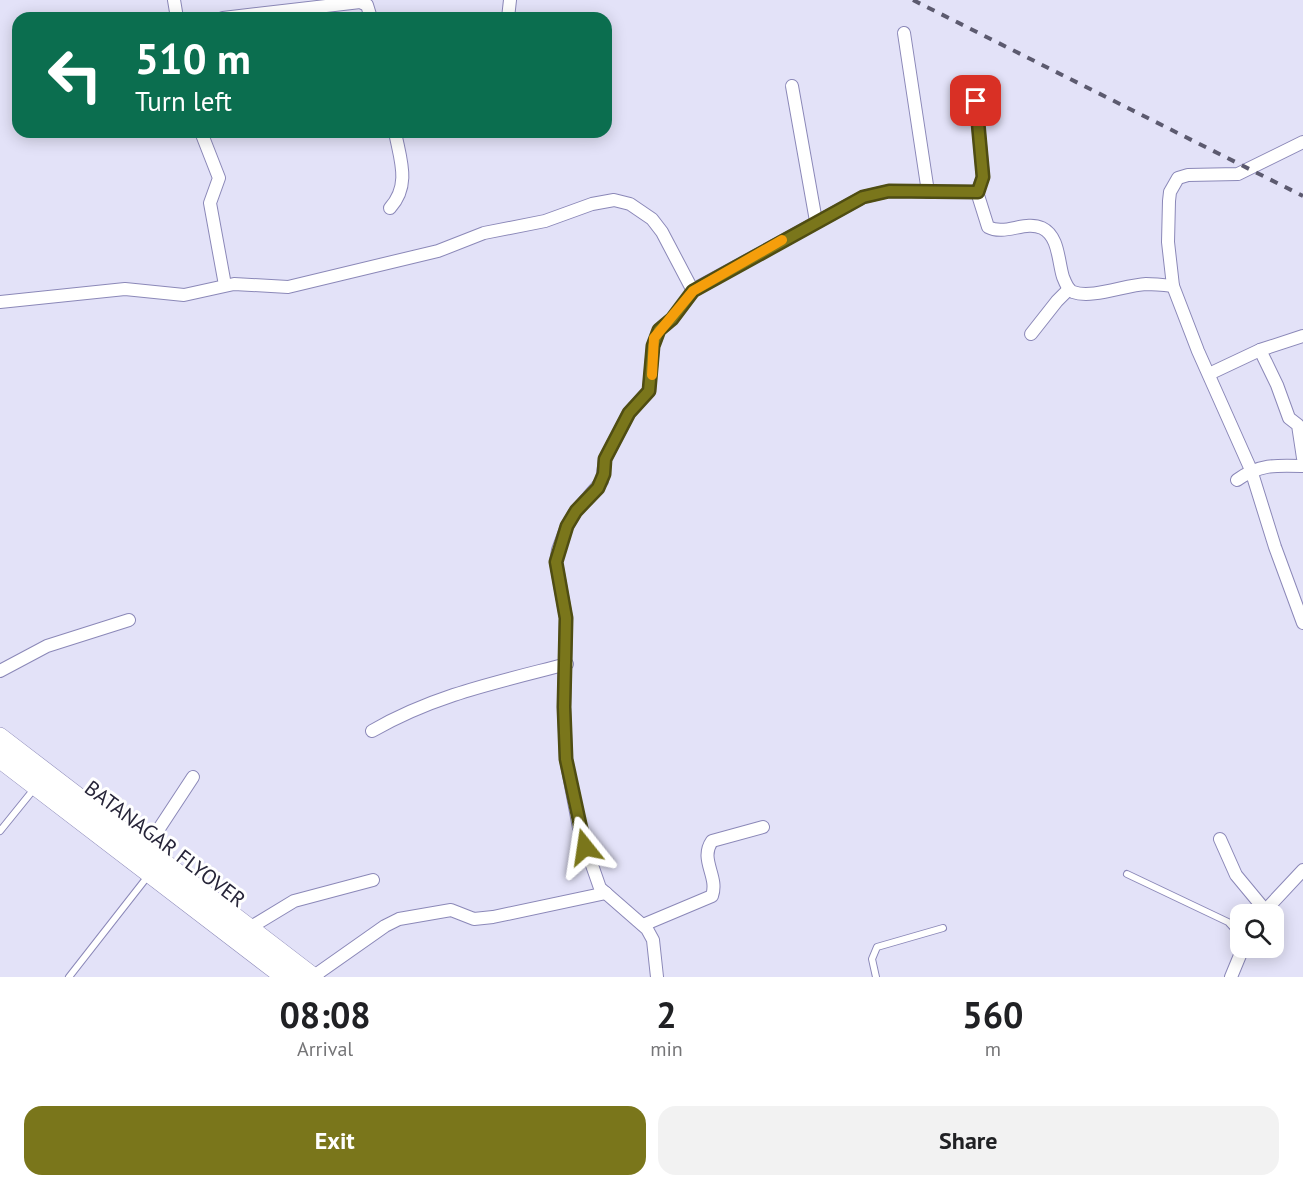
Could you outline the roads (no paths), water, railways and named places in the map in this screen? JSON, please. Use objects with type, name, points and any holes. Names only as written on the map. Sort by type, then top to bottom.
[{"type":"main road","name":"BATANAGAR FLYOVER","points":[[0,746],[311,977]]},
{"type":"street","points":[[274,12],[360,2],[368,5],[370,12]]},
{"type":"street","points":[[904,33],[928,192]]},
{"type":"street","points":[[792,86],[816,222]]},
{"type":"street","points":[[976,101],[983,177],[978,192],[988,227],[994,230],[1035,226],[1048,232],[1054,240],[1069,289],[1075,292],[1102,292],[1145,284],[1173,286]]},
{"type":"street","points":[[203,138],[219,178],[210,203],[225,285]]},
{"type":"street","points":[[390,208],[399,199],[403,180],[396,138]]},
{"type":"street","points":[[1303,142],[1238,174],[1188,175],[1173,183],[1170,192],[1168,242],[1173,286],[1251,470],[1275,547],[1303,623]]},
{"type":"street","points":[[657,977],[653,940],[643,925],[600,888],[579,828],[566,759],[564,707],[567,664],[566,618],[556,562],[567,526],[576,511],[602,481],[605,459],[629,413],[649,391],[654,338],[693,291],[816,222],[875,194],[889,191],[978,192]]},
{"type":"street","points":[[0,302],[125,289],[184,295],[225,285],[246,283],[288,287],[438,251],[484,233],[544,221],[592,204],[614,200],[630,204],[652,219],[662,232],[693,291]]},
{"type":"street","points":[[1031,334],[1069,289]]},
{"type":"street","points":[[1209,374],[1260,350],[1303,336]]},
{"type":"street","points":[[1260,350],[1277,385],[1289,418],[1298,425],[1303,458]]},
{"type":"street","points":[[1237,480],[1251,470],[1271,465],[1303,466]]},
{"type":"street","points":[[0,671],[47,646],[129,620]]},
{"type":"street","points":[[372,731],[405,712],[438,698],[567,664]]},
{"type":"street","points":[[0,735],[251,927],[311,977],[385,926],[399,919],[451,910],[474,919],[493,917],[606,893]]},
{"type":"street","points":[[0,761],[282,977]]},
{"type":"street","points":[[147,847],[193,777]]},
{"type":"street","points":[[643,925],[712,896],[715,887],[706,858],[707,848],[712,841],[763,827]]},
{"type":"street","points":[[1220,839],[1236,875],[1257,904]]},
{"type":"street","points":[[1271,904],[1303,870]]},
{"type":"street","points":[[251,927],[294,901],[373,880]]},
{"type":"street","points":[[1231,977],[1239,958]]},
{"type":"lane","points":[[0,831],[34,788]]},
{"type":"lane","points":[[1127,874],[1230,924]]},
{"type":"lane","points":[[69,977],[148,875]]},
{"type":"lane","points":[[876,977],[872,959],[877,947],[943,928]]},
{"type":"railway","points":[[913,0],[1303,196]]}]
